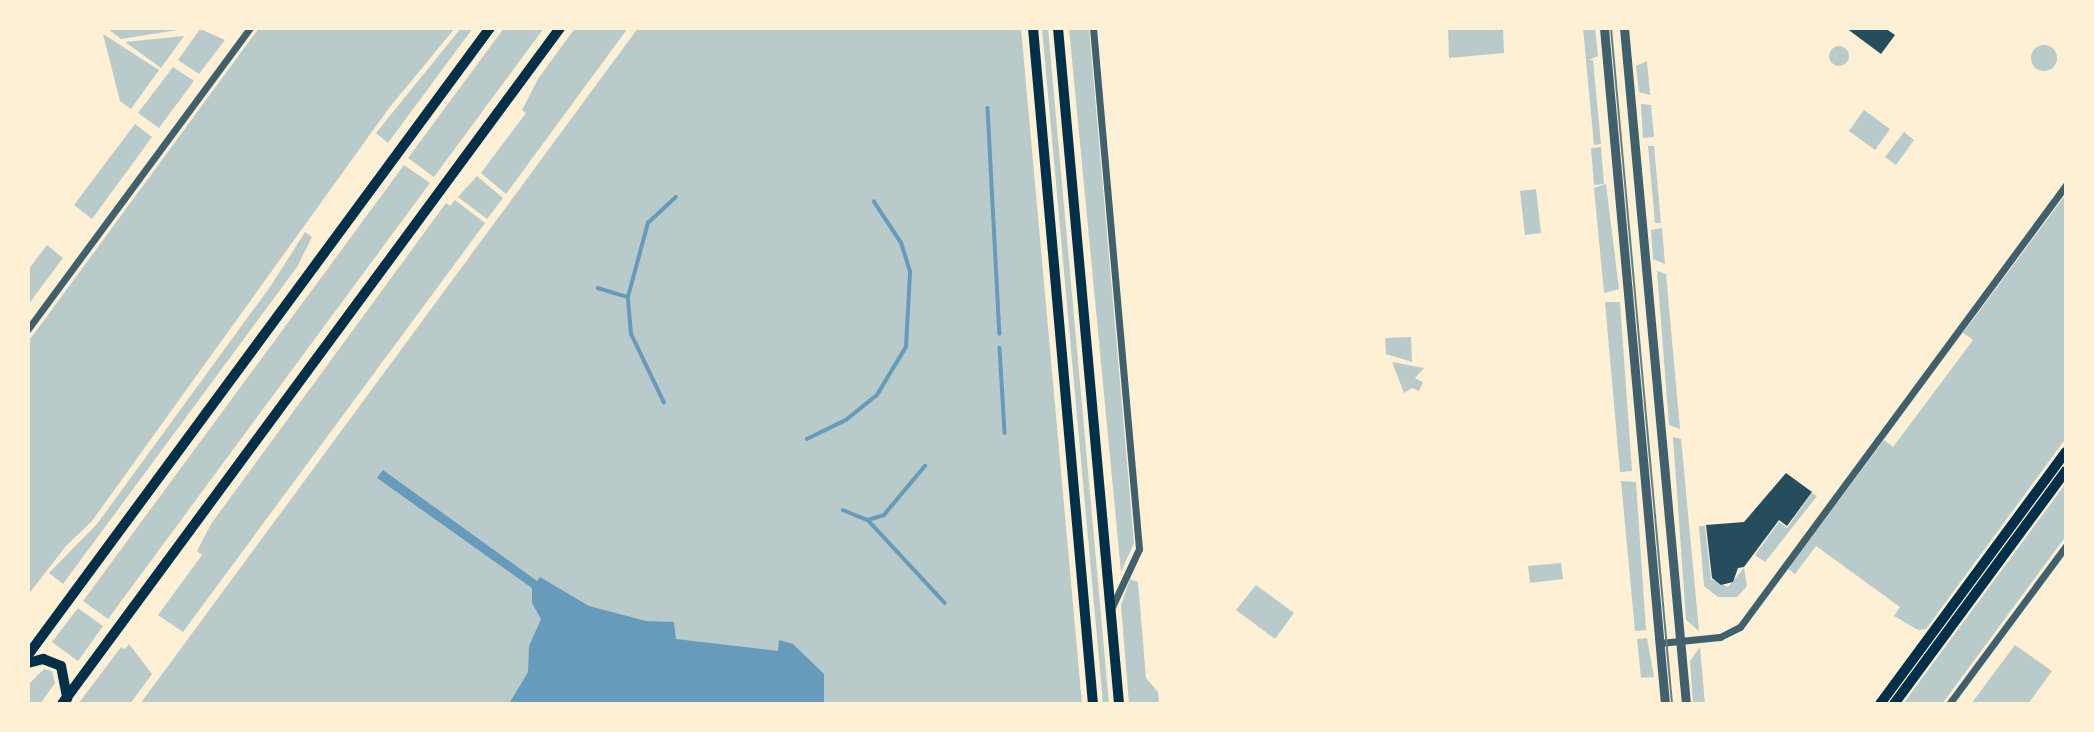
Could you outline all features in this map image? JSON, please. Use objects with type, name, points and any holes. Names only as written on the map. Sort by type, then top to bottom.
[{"type":"main road","points":[[28,655],[490,28]]},
{"type":"main road","points":[[64,701],[560,28]]},
{"type":"main road","points":[[1033,28],[1093,704]]},
{"type":"main road","points":[[1058,28],[1119,704]]},
{"type":"main road","points":[[1880,704],[2066,452]]},
{"type":"main road","points":[[1894,704],[2066,471]]},
{"type":"main road","points":[[28,663],[43,659],[61,666],[64,701]]},
{"type":"street","points":[[28,329],[250,28]]},
{"type":"street","points":[[1093,28],[1139,549],[1110,611]]},
{"type":"street","points":[[1604,28],[1665,704]]},
{"type":"street","points":[[1624,28],[1686,704]]},
{"type":"street","points":[[1660,643],[1720,637],[1740,627],[2066,185]]},
{"type":"street","points":[[1949,704],[2066,546]]},
{"type":"shaded area","points":[[107,28],[190,28],[121,39]]},
{"type":"shaded area","points":[[259,28],[455,28],[389,108],[92,521],[66,546],[28,595],[28,342]]},
{"type":"shaded area","points":[[461,28],[473,28],[388,143],[376,133]]},
{"type":"shaded area","points":[[504,28],[544,28],[434,177],[408,158]]},
{"type":"shaded area","points":[[575,28],[628,28],[506,194],[481,173],[526,113],[522,110],[538,79]]},
{"type":"shaded area","points":[[638,28],[1021,28],[1082,704],[140,704]]},
{"type":"shaded area","points":[[1042,28],[1048,28],[1109,704],[1103,704]]},
{"type":"shaded area","points":[[1069,28],[1089,28],[1134,543],[1121,572]]},
{"type":"shaded area","points":[[1448,28],[1503,28],[1504,53],[1449,58]]},
{"type":"shaded area","points":[[1583,28],[1595,28],[1598,56],[1589,60],[1593,60],[1601,144],[1594,145]]},
{"type":"shaded area","points":[[200,29],[225,40],[199,74],[178,60]]},
{"type":"shaded area","points":[[103,34],[159,70],[131,109],[120,101]]},
{"type":"shaded area","points":[[184,36],[161,68],[125,42]]},
{"type":"shaded area","points":[[2044,45],[2053,49],[2057,58],[2053,67],[2044,71],[2035,67],[2031,58],[2035,49]]},
{"type":"shaded area","points":[[1839,46],[1846,49],[1849,56],[1846,63],[1839,66],[1832,63],[1829,56],[1832,49]]},
{"type":"shaded area","points":[[1647,61],[1650,95],[1639,92],[1636,66]]},
{"type":"shaded area","points":[[173,67],[194,81],[159,128],[138,113]]},
{"type":"shaded area","points":[[1641,104],[1651,105],[1654,137],[1643,138]]},
{"type":"shaded area","points":[[1864,110],[1890,129],[1875,150],[1849,131]]},
{"type":"shaded area","points":[[135,124],[152,137],[92,219],[74,205]]},
{"type":"shaded area","points":[[1904,132],[1914,140],[1896,165],[1885,157]]},
{"type":"shaded area","points":[[1648,146],[1654,146],[1661,223],[1655,223]]},
{"type":"shaded area","points":[[1601,147],[1604,184],[1594,185],[1591,148]]},
{"type":"shaded area","points":[[404,165],[430,183],[108,619],[83,601]]},
{"type":"shaded area","points":[[477,176],[503,198],[487,219],[458,197]]},
{"type":"shaded area","points":[[1606,184],[1619,289],[1604,293],[1594,188]]},
{"type":"shaded area","points":[[1536,189],[1541,233],[1525,235],[1520,191]]},
{"type":"shaded area","points":[[2066,194],[2066,438],[1926,629],[1918,630],[1894,616],[1900,607],[1816,546],[1795,574],[1788,569],[1884,440],[1893,447],[1973,340],[1963,333]]},
{"type":"shaded area","points":[[455,200],[485,223],[183,632],[158,615],[202,555],[197,551],[211,524],[446,203],[450,206]]},
{"type":"shaded area","points":[[1662,228],[1665,264],[1653,259],[1651,230]]},
{"type":"shaded area","points":[[305,232],[312,237],[297,267],[63,584],[49,573],[97,524],[272,284]]},
{"type":"shaded area","points":[[47,245],[63,258],[28,305],[28,270]]},
{"type":"shaded area","points":[[1657,271],[1666,274],[1680,429],[1669,425]]},
{"type":"shaded area","points":[[1605,302],[1620,302],[1632,471],[1620,472]]},
{"type":"shaded area","points":[[1411,337],[1412,362],[1386,354],[1385,338]]},
{"type":"shaded area","points":[[1392,362],[1424,368],[1415,378],[1423,382],[1419,391],[1412,388],[1404,393]]},
{"type":"shaded area","points":[[1673,437],[1681,439],[1699,631],[1686,620]]},
{"type":"shaded area","points":[[1621,481],[1636,482],[1646,630],[1635,631]]},
{"type":"shaded area","points":[[2066,483],[2066,536],[1942,704],[1903,704]]},
{"type":"shaded area","points":[[1812,493],[1817,496],[1765,562],[1755,555],[1779,522],[1787,528]]},
{"type":"shaded area","points":[[1699,526],[1705,526],[1711,579],[1728,587],[1744,568],[1747,586],[1737,597],[1718,597],[1704,586]]},
{"type":"shaded area","points":[[1561,563],[1563,579],[1530,583],[1528,566]]},
{"type":"shaded area","points":[[1130,579],[1138,582],[1146,678],[1158,692],[1159,704],[1129,704],[1121,605]]},
{"type":"shaded area","points":[[1256,585],[1294,613],[1275,639],[1236,610]]},
{"type":"shaded area","points":[[78,608],[103,626],[78,661],[52,642]]},
{"type":"shaded area","points":[[1647,638],[1654,677],[1641,678],[1637,639]]},
{"type":"shaded area","points":[[129,644],[152,674],[130,704],[78,704],[121,647],[125,649]]},
{"type":"shaded area","points":[[2015,645],[2052,671],[2028,704],[1971,704]]},
{"type":"shaded area","points":[[1700,647],[1705,704],[1693,704],[1690,661]]},
{"type":"shaded area","points":[[44,669],[52,671],[55,683],[40,704],[28,704],[28,685]]},
{"type":"water","points":[[383,470],[537,581],[540,577],[589,606],[646,621],[674,622],[676,639],[778,651],[779,640],[793,644],[824,674],[824,704],[509,704],[528,672],[529,646],[541,619],[532,603],[532,588],[377,478]]},
{"type":"building","points":[[1846,28],[1885,28],[1895,35],[1881,54]]},
{"type":"building","points":[[1786,473],[1812,492],[1787,526],[1779,520],[1744,567],[1738,568],[1733,582],[1721,585],[1712,578],[1706,525],[1744,522]]},
{"type":"waterway","points":[[988,108],[1000,334]]},
{"type":"waterway","points":[[664,403],[631,334],[628,297],[648,223],[676,197]]},
{"type":"waterway","points":[[807,439],[846,420],[877,395],[906,347],[910,272],[901,243],[874,202]]},
{"type":"waterway","points":[[598,288],[628,297]]},
{"type":"waterway","points":[[1000,348],[1005,433]]},
{"type":"waterway","points":[[843,510],[868,520],[884,515],[925,466]]},
{"type":"waterway","points":[[868,520],[945,603]]},
{"type":"tram line","points":[[1611,28],[1672,704]]}]
